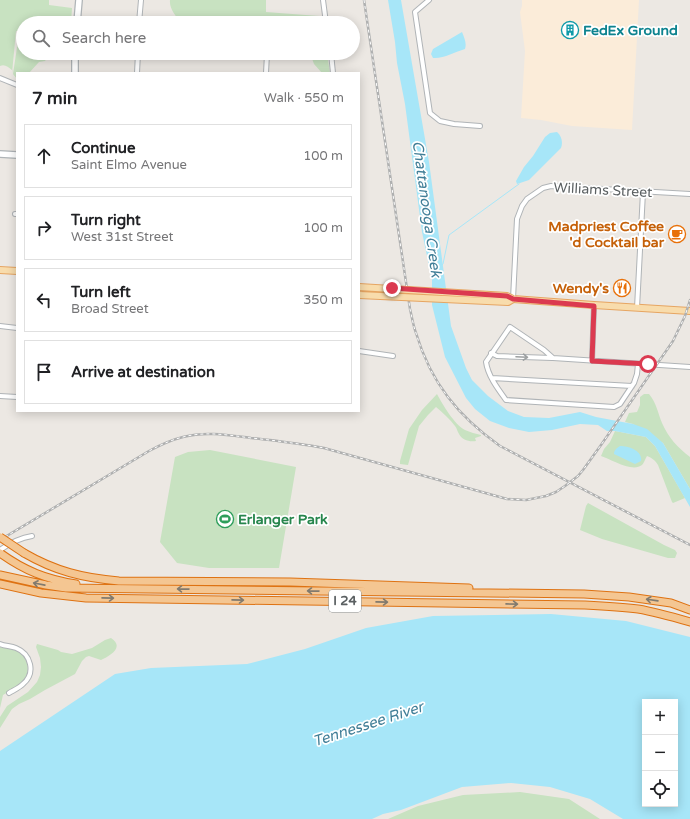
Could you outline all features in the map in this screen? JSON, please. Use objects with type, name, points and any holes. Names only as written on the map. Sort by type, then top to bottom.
[{"type":"highway","points":[[0,537],[24,553],[64,572],[108,580],[130,582],[290,582],[361,584],[476,588],[489,593]]},
{"type":"highway","points":[[0,551],[8,558],[25,568],[53,580],[93,588]]},
{"type":"highway","name":"I 24","points":[[0,575],[46,586],[66,588],[584,594],[629,597],[671,603],[690,610]]},
{"type":"highway","name":"I 24","points":[[0,584],[41,593],[86,598],[585,605],[639,609],[661,613],[690,622]]},
{"type":"highway","points":[[0,589],[51,598],[86,598]]},
{"type":"main road","points":[[0,270],[16,271]]},
{"type":"main road","points":[[360,287],[507,296],[513,299],[594,306],[690,311]]},
{"type":"main road","points":[[360,295],[508,302],[513,299]]},
{"type":"street","points":[[77,16],[78,0]]},
{"type":"street","points":[[140,16],[141,0]]},
{"type":"street","points":[[323,0],[325,16]]},
{"type":"street","points":[[429,0],[415,12],[430,113],[440,122],[480,126]]},
{"type":"street","points":[[74,72],[75,60]]},
{"type":"street","points":[[136,72],[137,60]]},
{"type":"street","points":[[266,72],[267,60]]},
{"type":"street","points":[[331,60],[333,72]]},
{"type":"street","points":[[0,78],[16,85]]},
{"type":"street","points":[[0,154],[16,155]]},
{"type":"street","name":"Williams Street","points":[[513,299],[517,219],[522,206],[527,199],[543,188],[551,186],[690,194]]},
{"type":"street","points":[[637,308],[643,192]]},
{"type":"street","points":[[592,361],[594,306]]},
{"type":"street","points":[[0,326],[16,328]]},
{"type":"street","points":[[552,358],[544,350],[510,328],[486,362],[487,369],[506,400],[614,407],[620,404],[632,386],[637,374],[638,364]]},
{"type":"street","points":[[360,351],[393,356]]},
{"type":"street","points":[[491,353],[497,356],[690,367]]},
{"type":"street","points":[[492,378],[632,386]]},
{"type":"street","points":[[0,396],[16,397]]},
{"type":"street","points":[[0,551],[23,537],[32,536]]},
{"type":"street","points":[[0,644],[17,648],[23,652],[31,666],[27,680],[9,693]]},
{"type":"shaded area","points":[[522,0],[639,0],[632,130],[572,126],[521,118],[525,51],[520,12]]},
{"type":"green space","points":[[0,0],[49,0],[49,5],[72,8],[71,16],[16,16],[12,73],[12,70],[8,67],[3,65],[0,66]]},
{"type":"green space","points":[[170,0],[266,0],[266,12],[319,16],[176,16]]},
{"type":"green space","points":[[16,54],[16,60],[46,60],[39,62],[30,72],[16,72],[16,78],[13,74]]},
{"type":"green space","points":[[313,60],[328,60],[330,72],[321,72]]},
{"type":"green space","points":[[437,394],[449,414],[461,427],[481,436],[475,438],[476,441],[468,441],[464,439],[460,436],[456,427],[451,421],[436,407],[419,426],[408,465],[400,464],[409,429],[422,410]]},
{"type":"green space","points":[[644,394],[649,394],[651,397],[664,428],[670,438],[690,457],[690,489],[663,443],[633,424],[625,422],[629,413],[637,412],[640,405],[640,397]]},
{"type":"green space","points":[[615,431],[646,437],[655,446],[685,498],[673,503],[672,502],[658,465],[655,460],[647,456],[642,465],[633,467],[622,465],[601,456]]},
{"type":"green space","name":"Erlanger Park","points":[[210,450],[296,467],[279,568],[209,568],[177,563],[160,542],[175,457],[188,452]]},
{"type":"green space","points":[[588,503],[675,550],[677,553],[675,558],[668,558],[602,539],[580,530]]},
{"type":"green space","points":[[111,638],[117,645],[112,654],[101,660],[89,656],[86,657],[75,674],[12,709],[0,728],[0,717],[7,706],[28,692],[37,682],[41,667],[40,658],[36,647],[37,644],[72,654],[92,648]]},
{"type":"green space","points":[[0,647],[19,652],[25,658],[28,669],[24,680],[14,689],[3,695],[0,708]]},
{"type":"green space","points":[[520,792],[569,799],[600,819],[388,819],[418,806],[463,795]]},
{"type":"water","name":"Chattanooga Creek","points":[[388,0],[401,0],[429,162],[451,326],[466,368],[472,380],[488,396],[508,411],[524,417],[549,418],[580,412],[596,417],[633,424],[647,429],[663,443],[690,489],[690,507],[655,446],[646,437],[615,431],[607,431],[598,425],[580,424],[552,430],[529,432],[509,428],[490,421],[475,409],[466,398],[445,357],[432,305],[432,280],[422,232],[405,104],[397,63]]},
{"type":"water","points":[[462,32],[466,47],[465,49],[445,56],[433,58],[431,54],[433,49]]},
{"type":"water","points":[[557,132],[562,140],[561,148],[529,180],[517,184],[516,181],[524,167],[545,137],[550,133]]},
{"type":"water","points":[[620,446],[631,448],[638,452],[641,457],[641,461],[635,464],[614,454],[615,450]]},
{"type":"water","name":"Tennessee River","points":[[551,614],[626,621],[690,637],[690,819],[623,819],[590,799],[550,787],[511,783],[462,787],[401,810],[383,814],[372,819],[0,819],[0,751],[115,674],[151,668],[247,664],[305,649],[366,628],[433,616]]},
{"type":"waterway","name":"Chattanooga Creek","points":[[442,265],[449,235],[519,184]]},
{"type":"railway","points":[[364,0],[410,309],[422,351],[438,383],[471,423],[500,446],[690,545]]},
{"type":"railway","points":[[0,540],[153,449],[179,438],[200,434],[225,435],[324,448],[507,499],[526,500],[546,496],[565,486],[583,470],[673,341],[685,316],[690,300]]},
{"type":"place","name":"FedEx Ground","points":[[570,30]]},
{"type":"place","name":"Madpriest Coffee 'd Cocktail bar","points":[[677,234]]},
{"type":"place","name":"Wendy's","points":[[622,288]]},
{"type":"place","name":"Erlanger Park","points":[[225,519]]},
{"type":"route","points":[[392,288],[507,296],[513,299],[594,306],[592,361],[648,364]]}]
